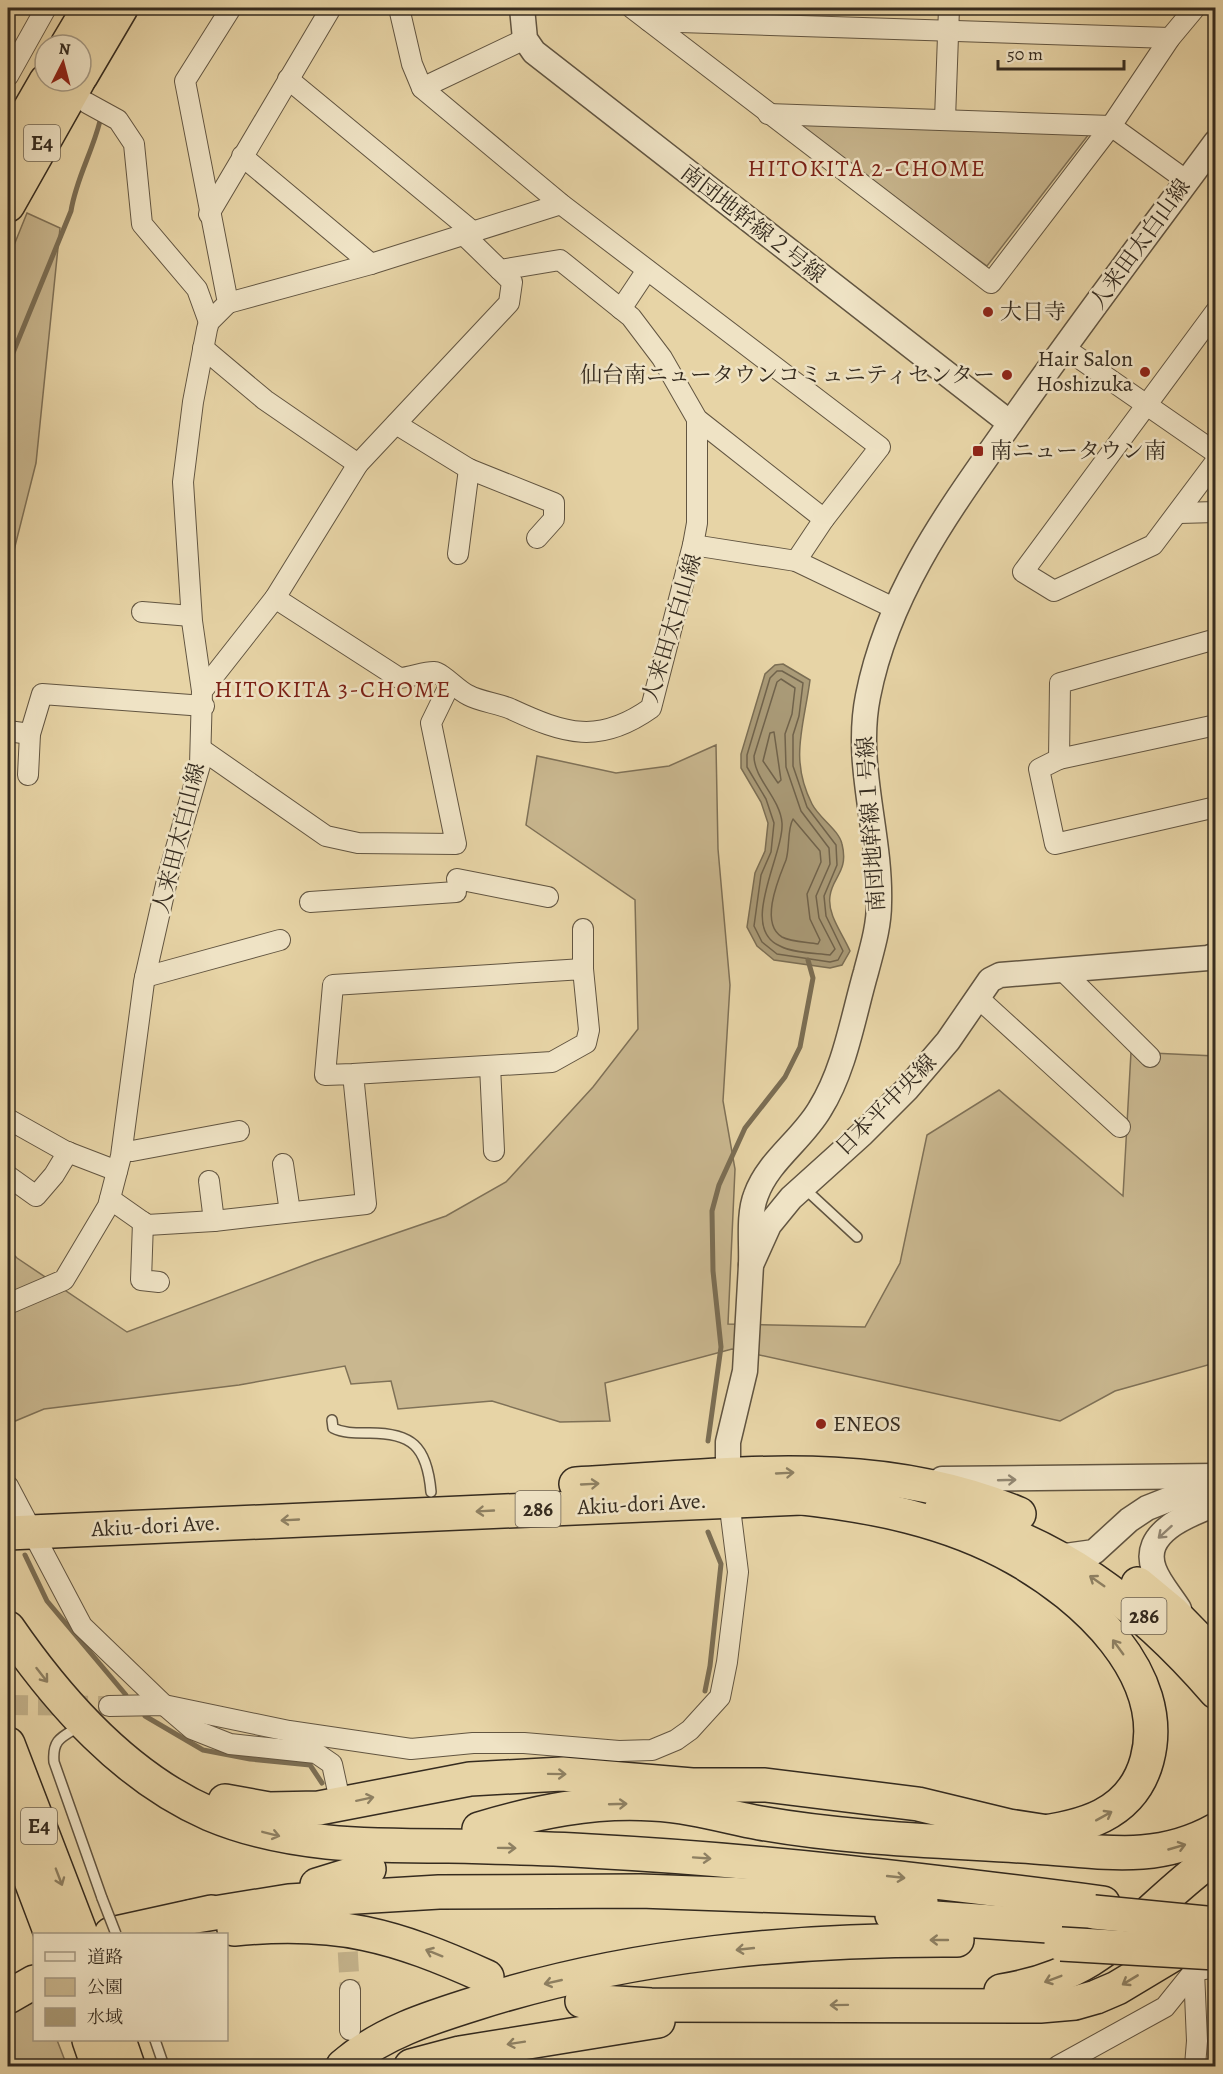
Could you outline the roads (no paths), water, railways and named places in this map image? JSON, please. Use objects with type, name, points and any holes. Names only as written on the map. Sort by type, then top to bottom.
[{"type":"highway","points":[[74,33],[89,8]]},
{"type":"highway","name":"E4","points":[[93,65],[121,8]]},
{"type":"highway","name":"E4","points":[[8,147],[24,74]]},
{"type":"highway","name":"E4","points":[[8,205],[78,93]]},
{"type":"highway","name":"Akiu-dori Ave.","points":[[14,1515],[728,1488],[801,1473],[864,1475],[926,1484],[972,1496],[1037,1522],[1094,1552],[1148,1592],[1208,1648]]},
{"type":"highway","name":"Akiu-dori Ave.","points":[[14,1515],[431,1492],[728,1488],[794,1497],[863,1498],[927,1509],[993,1527],[1058,1557],[1091,1576],[1145,1618],[1215,1692]]},
{"type":"highway","points":[[111,1746],[186,1788],[234,1803],[269,1809],[327,1807],[435,1784],[499,1775],[562,1774],[692,1785],[765,1785],[918,1804],[961,1829],[1052,1840],[1111,1812],[1124,1802],[1144,1773],[1151,1739],[1148,1702],[1128,1661],[1110,1635],[1066,1592],[1015,1558],[957,1531],[893,1513],[794,1497]]},
{"type":"highway","points":[[8,1628],[54,1691],[97,1715],[111,1746],[156,1784],[184,1801],[240,1825],[297,1840],[362,1845],[591,1851],[721,1860],[911,1879],[1083,1922],[1205,1962]]},
{"type":"highway","name":"E4","points":[[8,1744],[53,1925]]},
{"type":"highway","points":[[629,1779],[708,1797],[774,1799],[916,1817],[1010,1836]]},
{"type":"highway","points":[[479,1829],[519,1817],[570,1808],[652,1804],[708,1797],[765,1785]]},
{"type":"highway","points":[[708,1797],[759,1822]]},
{"type":"highway","points":[[652,1804],[700,1809],[759,1822],[913,1841],[961,1829],[1009,1826],[1102,1853],[1152,1852],[1177,1848],[1215,1830]]},
{"type":"highway","name":"E4","points":[[8,1820],[53,1925]]},
{"type":"highway","points":[[897,2004],[1023,1988],[1067,1974],[1117,1943],[1215,1856]]},
{"type":"highway","points":[[8,1858],[53,1925]]},
{"type":"highway","points":[[182,1929],[268,1899],[369,1869]]},
{"type":"highway","points":[[135,1933],[333,1912],[537,1906],[1215,1924]]},
{"type":"highway","points":[[343,2067],[369,2046],[441,2014],[506,1994],[647,1963],[804,1943],[946,1940],[1083,1922],[1215,1917]]},
{"type":"highway","points":[[1083,1922],[1215,1942]]},
{"type":"highway","points":[[182,1929],[275,1926],[355,1930],[411,1944],[487,1977]]},
{"type":"highway","points":[[582,2001],[651,2005],[1040,2006],[1075,2003],[1117,1988],[1215,1928]]},
{"type":"highway","points":[[8,1978],[33,1965]]},
{"type":"highway","points":[[8,1997],[33,1983]]},
{"type":"highway","points":[[411,2067],[460,2053],[518,2042],[782,2005]]},
{"type":"highway","points":[[74,2041],[83,2067]]},
{"type":"highway","points":[[88,2041],[98,2067]]},
{"type":"highway","points":[[119,2041],[128,2067]]},
{"type":"street","points":[[24,74],[46,8]]},
{"type":"street","points":[[228,303],[185,81],[231,8]]},
{"type":"street","points":[[209,214],[331,8]]},
{"type":"street","points":[[399,8],[412,64],[422,88],[561,204],[880,447],[824,519],[796,561]]},
{"type":"street","points":[[422,88],[525,39],[522,8]]},
{"type":"street","points":[[632,8],[991,283],[1111,126],[1170,38],[1195,8]]},
{"type":"street","points":[[945,119],[949,8]]},
{"type":"street","points":[[650,21],[1170,38]]},
{"type":"street","name":"南団地幹線２号線","points":[[525,39],[534,52],[960,387],[1010,423]]},
{"type":"street","points":[[28,775],[30,735],[42,694],[203,698],[275,598],[358,464],[509,303],[512,282],[468,233],[288,79]]},
{"type":"street","points":[[89,93],[118,120],[134,144],[142,224],[197,289],[209,322],[228,303],[371,264],[561,204]]},
{"type":"street","points":[[768,114],[1111,126],[1187,181]]},
{"type":"street","name":"人来田太白山線","points":[[275,598],[399,678],[433,671],[469,696],[509,708],[538,723],[582,734],[610,730],[634,720],[651,708],[693,545],[796,561],[894,608],[921,555],[1010,423],[1215,142]]},
{"type":"street","points":[[243,156],[371,264]]},
{"type":"street","points":[[500,270],[560,260],[631,317],[662,358],[698,419],[824,519]]},
{"type":"street","points":[[621,309],[647,270]]},
{"type":"street","points":[[1215,311],[1023,572],[1054,591],[1153,545],[1179,513],[1215,461]]},
{"type":"street","name":"人来田太白山線","points":[[8,1304],[64,1280],[110,1199],[122,1150],[145,977],[168,876],[200,765],[203,698],[191,616],[183,482],[193,402],[209,322]]},
{"type":"street","points":[[1064,347],[1215,453]]},
{"type":"street","points":[[203,348],[265,400],[358,464]]},
{"type":"street","points":[[693,545],[697,523],[698,419]]},
{"type":"street","points":[[396,424],[469,469],[554,503],[554,519],[537,538]]},
{"type":"street","points":[[458,554],[469,469]]},
{"type":"street","points":[[1179,513],[1215,512]]},
{"type":"street","name":"南団地幹線１号線","points":[[751,1265],[754,1198],[765,1176],[820,1110],[841,1062],[875,940],[879,905],[876,847],[862,747],[867,699],[875,664],[894,608]]},
{"type":"street","points":[[142,612],[191,616]]},
{"type":"street","points":[[1059,759],[1060,682],[1215,639]]},
{"type":"street","points":[[450,684],[431,723],[456,844],[456,892]]},
{"type":"street","points":[[1215,725],[1059,759],[1039,769],[1055,844],[1215,807]]},
{"type":"street","points":[[8,731],[30,735]]},
{"type":"street","points":[[201,749],[326,836],[358,843],[456,844]]},
{"type":"street","points":[[310,902],[456,892],[548,897]]},
{"type":"street","points":[[583,929],[583,969],[589,1030],[586,1044],[552,1062],[325,1075],[333,985],[583,969]]},
{"type":"street","points":[[145,977],[280,940]]},
{"type":"street","name":"日本平中央線","points":[[728,1488],[728,1442],[745,1371],[751,1265],[769,1225],[803,1186],[862,1134],[907,1089],[948,1041],[990,980],[1000,975],[1208,958],[1215,955]]},
{"type":"street","points":[[1062,970],[1150,1057]]},
{"type":"street","points":[[977,997],[1120,1127]]},
{"type":"street","points":[[490,1066],[494,1151]]},
{"type":"street","points":[[110,1199],[147,1225],[214,1221],[366,1204],[353,1074]]},
{"type":"street","points":[[8,1119],[68,1152],[117,1171]]},
{"type":"street","points":[[122,1150],[239,1131]]},
{"type":"street","points":[[8,1176],[36,1196],[68,1152]]},
{"type":"street","points":[[283,1164],[290,1212]]},
{"type":"street","points":[[209,1181],[214,1221]]},
{"type":"street","points":[[143,1222],[141,1280],[159,1282]]},
{"type":"street","points":[[864,1475],[973,1481],[1215,1476]]},
{"type":"street","points":[[97,1715],[164,1705],[289,1731],[411,1749],[473,1743],[524,1743],[619,1750],[652,1750],[683,1735],[720,1697],[727,1662],[738,1572],[728,1488]]},
{"type":"street","points":[[1058,1557],[1094,1552],[1129,1520],[1147,1508],[1185,1493],[1215,1488]]},
{"type":"street","points":[[1208,1648],[1157,1576],[1151,1555],[1158,1537],[1167,1528],[1215,1504]]},
{"type":"street","points":[[14,1515],[82,1626],[192,1729],[230,1744],[316,1754],[332,1764],[337,1787]]},
{"type":"street","points":[[1205,1962],[1215,1966]]},
{"type":"street","points":[[1058,2067],[1165,2007],[1205,1962]]},
{"type":"street","points":[[1195,2067],[1205,1962]]},
{"type":"street","points":[[350,1990],[350,2030]]},
{"type":"lane","points":[[803,1186],[857,1238]]},
{"type":"lane","points":[[332,1420],[333,1428],[340,1431],[385,1432],[396,1434],[412,1442],[423,1453],[431,1492]]},
{"type":"lane","points":[[97,1715],[56,1741],[53,1749],[54,1762],[115,1933]]},
{"type":"lane","points":[[154,2041],[164,2067]]},
{"type":"water","points":[[783,664],[810,680],[800,742],[801,772],[812,804],[837,834],[844,853],[842,868],[831,889],[830,903],[833,917],[850,951],[842,965],[830,968],[774,960],[757,946],[747,927],[755,873],[765,851],[768,823],[761,802],[741,768],[741,754],[765,674],[775,665]]},
{"type":"waterway","points":[[8,365],[71,211],[100,121]]},
{"type":"waterway","points":[[708,1441],[721,1347],[713,1271],[712,1211],[719,1185],[745,1128],[785,1077],[800,1047],[813,978],[808,960]]},
{"type":"waterway","points":[[705,1691],[710,1666],[721,1564],[708,1532]]},
{"type":"waterway","points":[[25,1555],[47,1601],[126,1695]]},
{"type":"waterway","points":[[145,1716],[203,1750],[250,1759],[310,1765],[322,1783]]},
{"type":"tunnel","points":[[8,1705],[109,1706]]},
{"type":"tunnel","points":[[346,1922],[350,1990]]},
{"type":"place","name":"大日寺","points":[[988,312]]},
{"type":"place","name":"Hair Salon Hoshizuka","points":[[1145,372]]},
{"type":"place","name":"仙台南ニュータウンコミュニティセンター","points":[[1007,375]]},
{"type":"place","name":"南ニュータウン南","points":[[978,451]]},
{"type":"place","name":"ENEOS","points":[[821,1424]]},
{"type":"district","name":"HITOKITA 2-CHOME","points":[[867,168]]},
{"type":"district","name":"HITOKITA 3-CHOME","points":[[333,689]]}]
